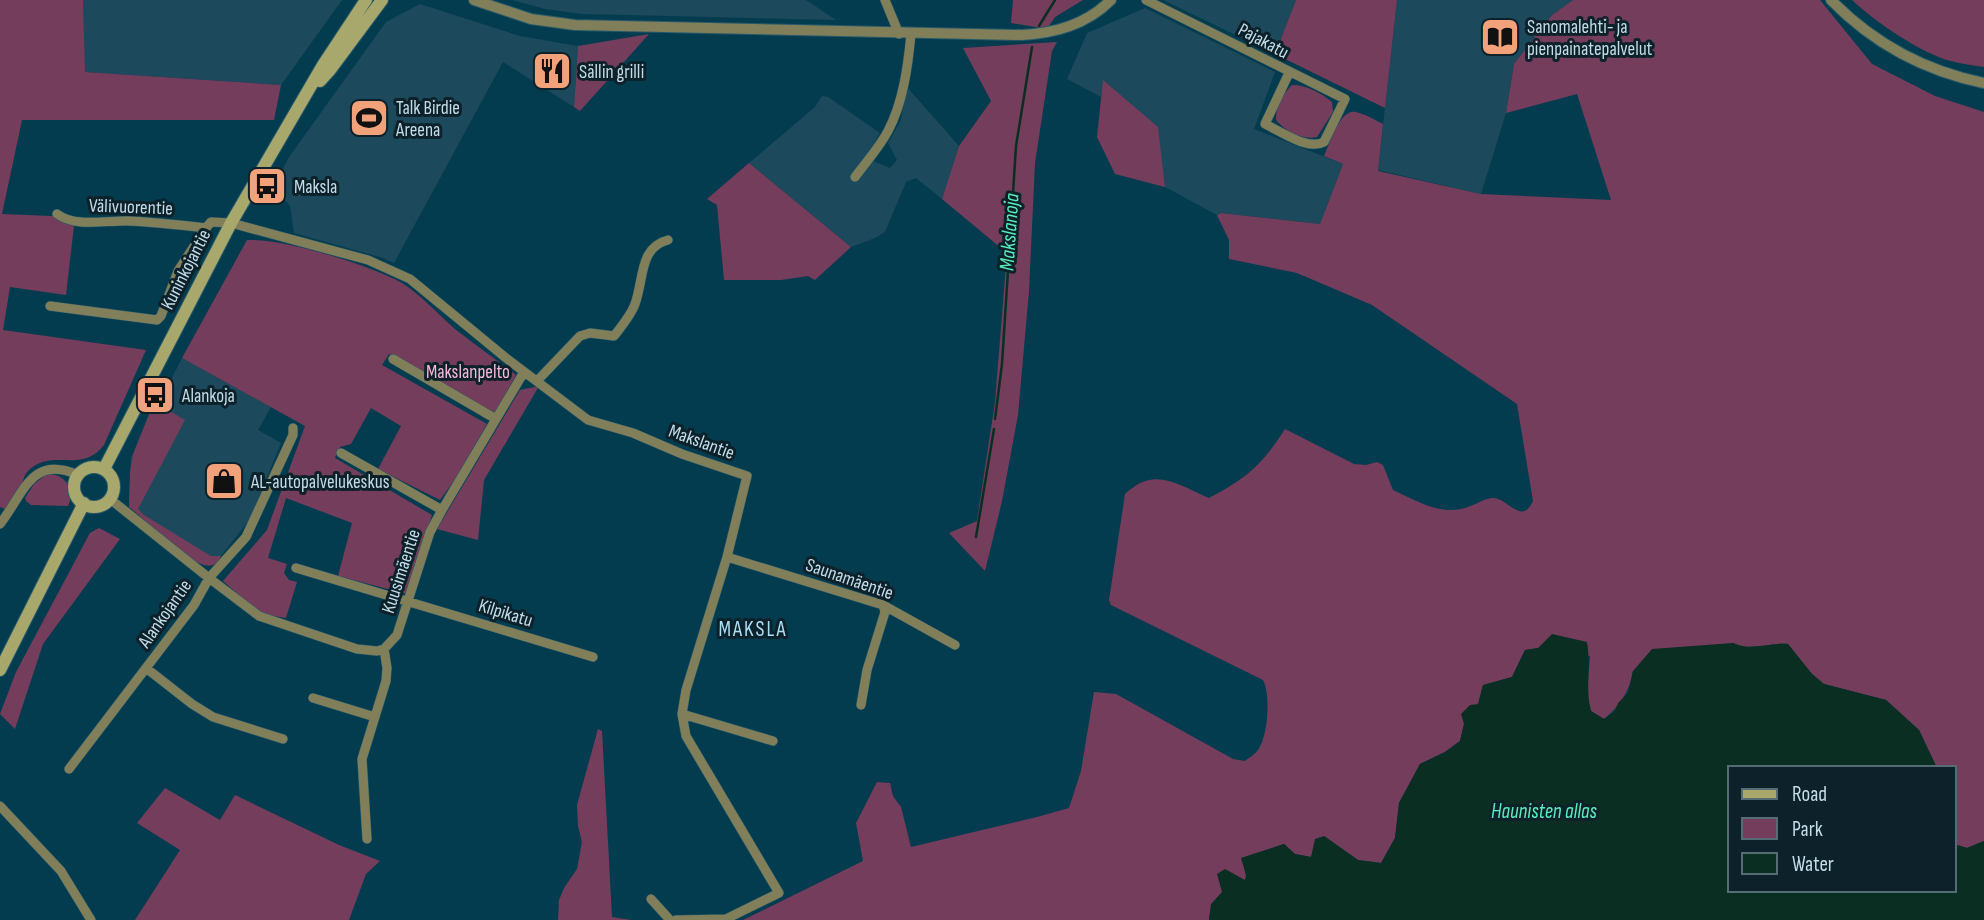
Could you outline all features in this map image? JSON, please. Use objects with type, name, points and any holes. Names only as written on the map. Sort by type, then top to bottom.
[{"type":"main road","name":"Kuninkojantie","points":[[104,469],[231,223],[278,139],[366,0]]},
{"type":"main road","name":"Kuninkojantie","points":[[310,91],[330,71],[382,0]]},
{"type":"main road","points":[[87,468],[104,469],[113,480],[110,499],[95,506],[84,503],[76,494],[78,475],[87,468]]},
{"type":"main road","points":[[0,670],[84,503]]},
{"type":"street","points":[[474,0],[531,19],[575,25],[1022,36],[1049,34],[1081,22],[1111,0]]},
{"type":"street","points":[[885,0],[899,34]]},
{"type":"street","name":"Pajakatu","points":[[1146,0],[1345,99],[1320,145],[1311,144],[1265,124],[1289,73]]},
{"type":"street","points":[[1831,0],[1857,24],[1900,53],[1931,68],[1984,83]]},
{"type":"street","points":[[855,177],[879,147],[895,117],[911,34]]},
{"type":"street","name":"Välivuorentie","points":[[57,214],[80,222],[129,221],[206,228],[211,222],[231,223]]},
{"type":"street","name":"Makslantie","points":[[231,223],[368,260],[399,273],[524,372],[589,419],[747,476],[727,557],[686,690],[682,714],[686,736],[779,893],[726,919],[676,920]]},
{"type":"street","points":[[50,306],[157,320],[161,316],[178,271],[206,228]]},
{"type":"street","points":[[537,381],[580,336],[590,333],[614,336],[635,305],[649,252],[656,243],[668,240]]},
{"type":"street","points":[[393,359],[496,419]]},
{"type":"street","name":"Kuusimäentie","points":[[384,649],[397,635],[430,533],[524,372]]},
{"type":"street","points":[[293,428],[293,435],[246,537],[209,578],[259,616],[357,649],[384,649],[386,681],[362,759],[367,839]]},
{"type":"street","points":[[341,453],[442,510]]},
{"type":"street","points":[[0,524],[29,480],[40,471],[60,468],[78,475]]},
{"type":"street","name":"Alankojantie","points":[[69,769],[194,605],[209,578],[110,499]]},
{"type":"street","name":"Saunamäentie","points":[[727,557],[883,605],[955,645]]},
{"type":"street","name":"Kilpikatu","points":[[296,568],[593,657]]},
{"type":"street","points":[[861,705],[867,670],[885,612],[883,605]]},
{"type":"street","points":[[146,668],[213,717],[283,738]]},
{"type":"street","points":[[313,698],[375,717]]},
{"type":"street","points":[[682,714],[773,741]]},
{"type":"street","points":[[0,806],[61,871],[91,920]]},
{"type":"street","points":[[651,899],[670,920]]},
{"type":"shaded area","points":[[83,0],[342,0],[281,85],[84,72]]},
{"type":"shaded area","points":[[512,0],[806,0],[836,20],[582,14],[545,9]]},
{"type":"shaded area","points":[[1163,0],[1296,0],[1275,54]]},
{"type":"shaded area","points":[[1397,0],[1573,0],[1552,15],[1514,64],[1506,113],[1481,194],[1378,170]]},
{"type":"shaded area","points":[[420,4],[520,36],[578,46],[574,107],[503,62],[394,263],[294,233],[290,206],[274,187],[289,157],[386,22]]},
{"type":"shaded area","points":[[1145,8],[1275,72],[1254,129],[1343,164],[1320,224],[1221,213],[1217,215],[1165,187],[1157,127],[1104,81],[1101,97],[1067,79],[1087,33]]},
{"type":"shaded area","points":[[906,86],[959,146],[942,199],[916,178],[906,182],[885,232],[875,238],[851,247],[749,163],[815,107],[822,96],[828,97],[880,133],[866,158],[890,168],[897,160],[888,143],[901,120]]},
{"type":"shaded area","points":[[182,358],[271,407],[258,430],[281,443],[250,519],[217,561],[203,562],[129,504],[131,458]]},
{"type":"green space","points":[[0,0],[83,0],[85,72],[281,85],[274,120],[22,120],[2,214],[75,217],[66,295],[10,287],[3,330],[146,350],[104,445],[86,458],[37,464],[26,474],[19,497],[9,511],[0,507]]},
{"type":"green space","points":[[1013,0],[1083,0],[1055,17],[1047,29],[1011,23]]},
{"type":"green space","points":[[1296,0],[1397,0],[1385,108],[1275,54]]},
{"type":"green space","points":[[1573,0],[1820,0],[1872,64],[1935,96],[1984,112],[1984,841],[1967,848],[1956,845],[1956,766],[1936,766],[1919,730],[1886,700],[1824,684],[1812,674],[1788,644],[1747,647],[1733,643],[1633,671],[1623,698],[1604,719],[1591,711],[1587,696],[1590,656],[1538,648],[1525,650],[1512,677],[1483,685],[1478,705],[1464,724],[1460,741],[1420,764],[1399,803],[1395,838],[1381,863],[1358,860],[1324,836],[1311,857],[1295,854],[1284,844],[1242,858],[1245,881],[1216,899],[1209,920],[743,920],[863,861],[856,823],[877,782],[890,783],[893,796],[901,807],[911,847],[1069,808],[1081,771],[1094,692],[1116,694],[1233,759],[1245,761],[1257,751],[1264,735],[1267,716],[1267,696],[1263,680],[1111,605],[1109,600],[1125,494],[1136,486],[1156,479],[1166,480],[1209,498],[1253,470],[1285,429],[1354,464],[1377,462],[1383,465],[1393,490],[1426,505],[1452,510],[1492,498],[1519,511],[1528,508],[1533,501],[1517,404],[1372,305],[1297,273],[1229,259],[1229,240],[1217,215],[1221,213],[1320,224],[1343,164],[1324,156],[1340,121],[1356,112],[1383,124],[1378,171],[1481,194],[1611,200],[1577,94],[1506,113],[1514,64],[1552,15]]},
{"type":"green space","points":[[1852,0],[1984,0],[1984,67],[1951,61],[1926,51],[1885,27]]},
{"type":"green space","points":[[649,34],[580,111],[574,107],[578,46]]},
{"type":"green space","points":[[1057,42],[1052,51],[1035,163],[1029,291],[1018,415],[1002,501],[985,571],[949,533],[977,521],[995,402],[1007,253],[942,199],[959,146],[991,101],[963,48]]},
{"type":"green space","points":[[1103,80],[1158,127],[1165,187],[1115,174],[1097,137]]},
{"type":"green space","points":[[1292,85],[1313,90],[1332,102],[1333,112],[1317,137],[1294,134],[1276,120],[1280,101]]},
{"type":"green space","points":[[749,163],[851,247],[815,280],[808,276],[781,280],[724,280],[717,205],[707,199]]},
{"type":"green space","name":"Makslanpelto","points":[[247,240],[282,243],[326,254],[369,268],[402,283],[455,329],[516,375],[495,413],[389,354],[382,365],[487,424],[440,500],[378,469],[401,426],[371,408],[351,444],[340,447],[335,458],[432,515],[407,594],[338,576],[352,523],[286,498],[268,558],[287,564],[284,573],[289,580],[297,582],[286,618],[261,614],[223,581],[267,530],[305,426],[182,358]]},
{"type":"green space","points":[[539,386],[484,480],[478,540],[437,529],[520,390]]},
{"type":"green space","points":[[154,402],[185,420],[138,509],[211,556],[221,556],[213,565],[204,565],[188,556],[129,507],[133,454]]},
{"type":"green space","points":[[47,474],[64,479],[71,494],[68,506],[31,505],[26,501],[25,498],[34,484]]},
{"type":"green space","points":[[99,528],[120,539],[43,644],[15,729],[0,714],[16,672],[90,533]]},
{"type":"green space","points":[[598,729],[602,731],[612,917],[631,920],[558,920],[559,900],[577,869],[582,842],[577,805]]},
{"type":"green space","points":[[165,788],[220,820],[235,795],[339,845],[380,861],[366,874],[349,920],[135,920],[180,850],[137,823]]},
{"type":"water","name":"Haunisten allas","points":[[1552,634],[1587,642],[1591,711],[1604,719],[1615,711],[1618,703],[1628,693],[1633,671],[1652,649],[1733,643],[1747,647],[1788,644],[1812,674],[1824,684],[1886,700],[1919,730],[1936,766],[1728,766],[1728,892],[1956,892],[1956,845],[1967,848],[1984,841],[1984,920],[1209,920],[1211,904],[1222,892],[1217,874],[1225,869],[1245,880],[1241,858],[1284,844],[1295,854],[1311,857],[1315,839],[1324,836],[1358,860],[1381,863],[1395,838],[1399,803],[1420,764],[1460,741],[1464,724],[1461,714],[1470,705],[1478,704],[1483,685],[1512,677],[1525,650],[1538,648]]},
{"type":"waterway","name":"Makslanoja","points":[[1039,26],[1055,0]]},
{"type":"waterway","name":"Makslanoja","points":[[995,419],[1002,364],[1016,146],[1032,47]]},
{"type":"waterway","name":"Makslanoja","points":[[976,537],[994,429]]},
{"type":"place","name":"Sanomalehti- ja pienpainatepalvelut","points":[[1500,37]]},
{"type":"place","name":"Sällin grilli","points":[[552,71]]},
{"type":"place","name":"Talk Birdie Areena","points":[[369,118]]},
{"type":"place","name":"Maksla","points":[[267,186]]},
{"type":"place","name":"Alankoja","points":[[155,395]]},
{"type":"place","name":"AL-autopalvelukeskus","points":[[224,481]]},
{"type":"district","name":"MAKSLA","points":[[753,629]]}]
